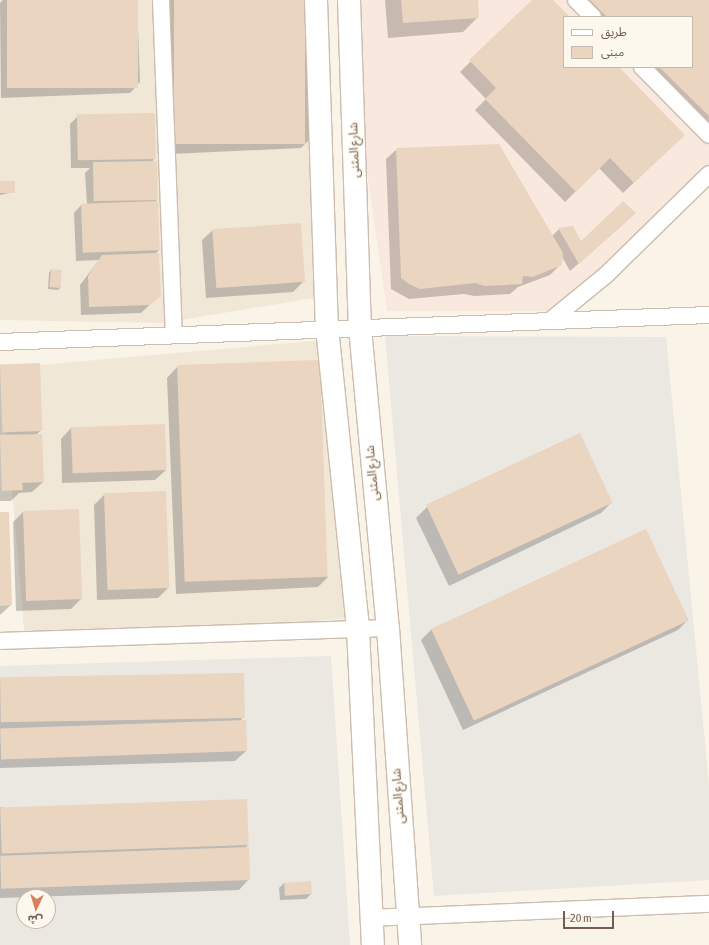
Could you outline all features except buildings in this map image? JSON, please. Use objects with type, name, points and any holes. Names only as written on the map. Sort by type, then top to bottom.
[{"type":"street","points":[[161,0],[174,333]]},
{"type":"street","points":[[316,0],[327,328],[358,629],[370,918],[373,945]]},
{"type":"street","name":"شارع المثنى","points":[[349,0],[360,328],[388,628],[406,917],[410,945]]},
{"type":"street","points":[[576,0],[592,16]]},
{"type":"street","points":[[643,68],[709,135]]},
{"type":"street","points":[[551,320],[606,275],[709,174]]},
{"type":"street","points":[[0,342],[174,333],[360,328],[709,315]]},
{"type":"street","points":[[0,641],[388,628]]},
{"type":"street","points":[[370,918],[709,904]]},
{"type":"shaded area","points":[[0,0],[310,0],[326,296],[163,323],[0,320]]},
{"type":"shaded area","points":[[349,0],[709,0],[709,174],[606,275],[547,311],[387,311],[353,76]]},
{"type":"shaded area","points":[[385,336],[666,337],[709,785],[709,880],[434,896]]},
{"type":"shaded area","points":[[324,340],[348,618],[26,646],[1,368]]},
{"type":"shaded area","points":[[331,656],[350,945],[0,945],[0,666]]}]
